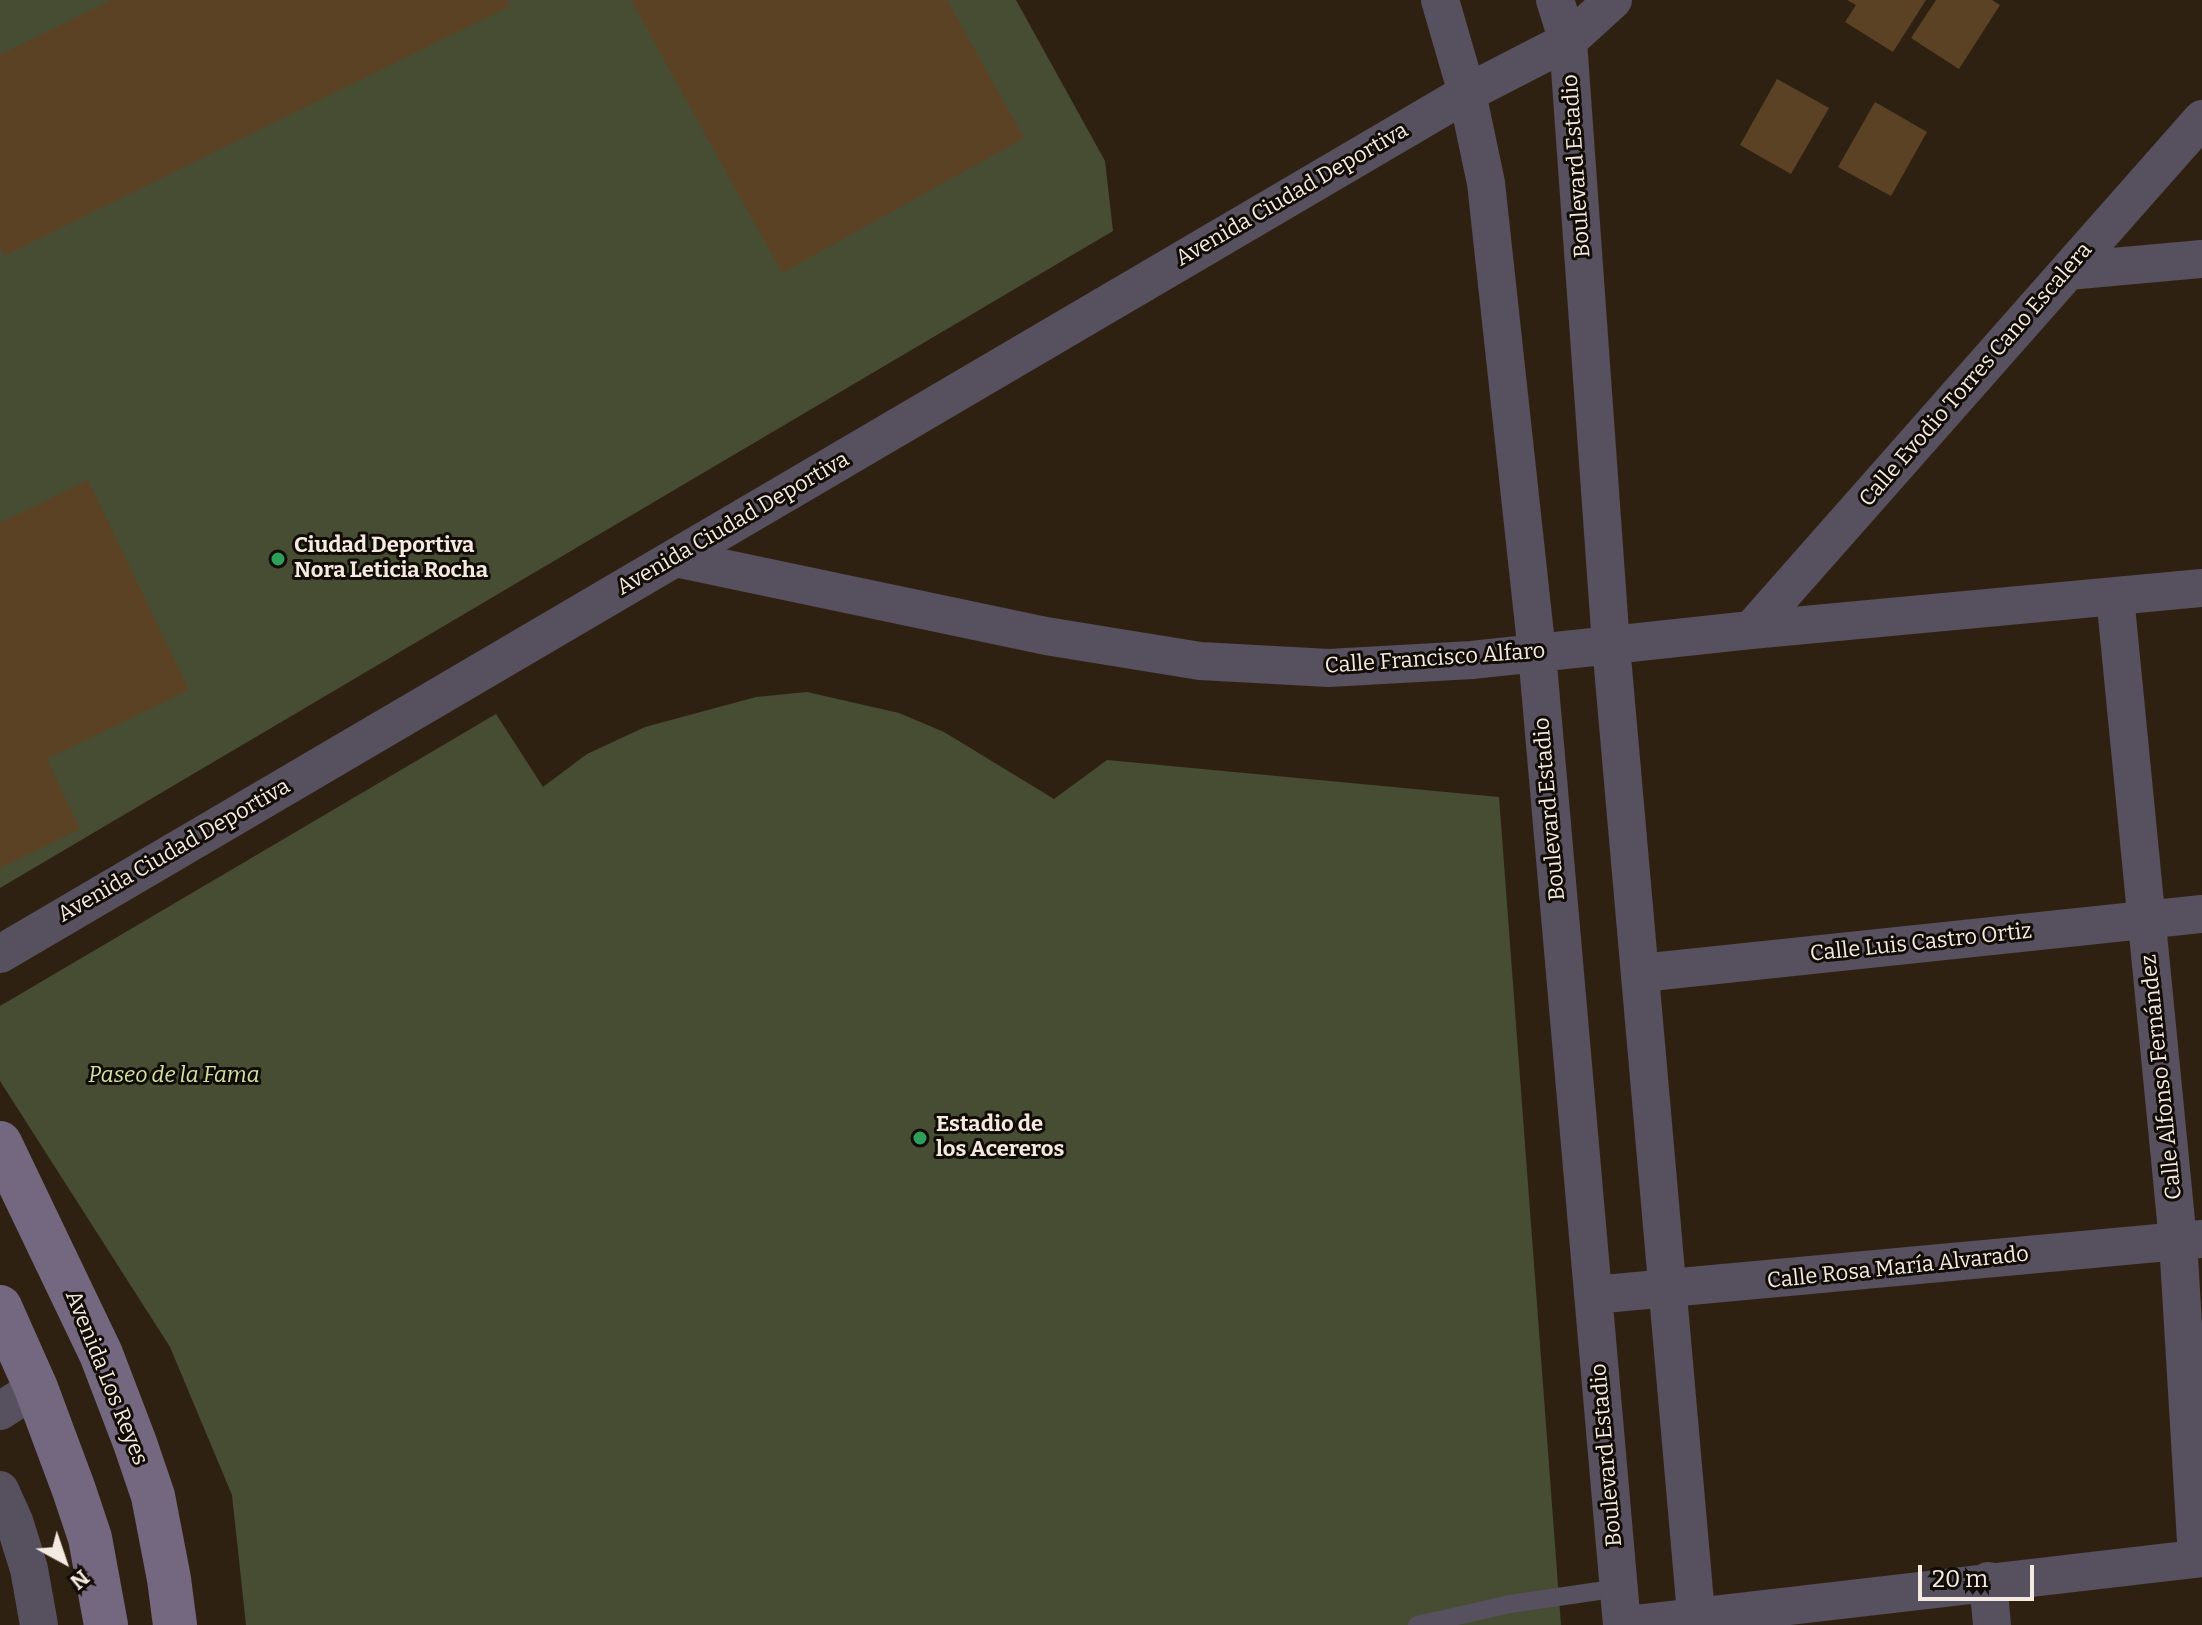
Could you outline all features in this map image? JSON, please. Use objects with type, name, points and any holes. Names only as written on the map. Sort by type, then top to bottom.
[{"type":"street","name":"Boulevard Estadio","points":[[1440,0],[1467,93],[1486,183],[1537,653],[1622,1613]]},
{"type":"street","name":"Boulevard Estadio","points":[[1555,0],[1568,41],[1611,645],[1697,1621]]},
{"type":"street","name":"Avenida Ciudad Deportiva","points":[[0,954],[1467,93],[1568,41],[1613,0]]},
{"type":"street","name":"Calle Evodio Torres Cano Escalera","points":[[1751,630],[2202,119]]},
{"type":"street","points":[[2068,271],[2202,259]]},
{"type":"street","name":"Calle Francisco Alfaro","points":[[675,558],[1046,636],[1200,661],[1329,668],[1472,660],[1751,630],[2202,588]]},
{"type":"street","name":"Calle Alfonso Fernández","points":[[2115,596],[2147,920],[2190,1240],[2200,1558]]},
{"type":"street","name":"Calle Luis Castro Ortiz","points":[[1641,973],[2202,914]]},
{"type":"street","name":"Avenida Los Reyes","points":[[0,1143],[101,1354],[135,1443],[153,1496],[175,1625]]},
{"type":"street","name":"Calle Rosa María Alvarado","points":[[1593,1295],[2190,1240]]},
{"type":"street","points":[[0,1307],[18,1399],[90,1538],[106,1625]]},
{"type":"street","points":[[0,1490],[14,1521],[29,1569],[39,1625]]},
{"type":"street","points":[[1622,1613],[1697,1621],[1988,1581],[2200,1558]]},
{"type":"street","points":[[1988,1581],[1992,1625]]},
{"type":"lane","points":[[1417,1625],[1510,1604],[1622,1613]]},
{"type":"green space","name":"Ciudad Deportiva Nora Leticia Rocha","points":[[0,0],[1016,0],[1105,161],[1113,231],[0,888]]},
{"type":"green space","name":"Estadio de los Acereros","points":[[807,692],[899,713],[944,732],[1054,799],[1107,760],[1499,797],[1561,1625],[246,1625],[232,1495],[170,1347],[0,1081],[0,1006],[496,714],[543,787],[587,754],[645,727],[756,697]]},
{"type":"building","points":[[111,0],[507,0],[510,6],[4,256],[0,247],[0,55]]},
{"type":"building","points":[[631,0],[947,0],[1024,138],[782,273]]},
{"type":"building","points":[[1847,0],[1926,0],[1893,52],[1845,22],[1856,5]]},
{"type":"building","points":[[1936,0],[1992,0],[2000,5],[1959,69],[1911,38]]},
{"type":"building","points":[[1777,79],[1829,108],[1791,174],[1740,145]]},
{"type":"building","points":[[1875,102],[1927,132],[1891,196],[1838,167]]},
{"type":"building","points":[[88,480],[189,690],[47,759],[80,829],[0,868],[0,523]]},
{"type":"place","name":"Ciudad Deportiva Nora Leticia Rocha","points":[[278,559]]},
{"type":"place","name":"Estadio de los Acereros","points":[[920,1138]]},
{"type":"park label","name":"Paseo de la Fama","points":[[174,1076]]}]
